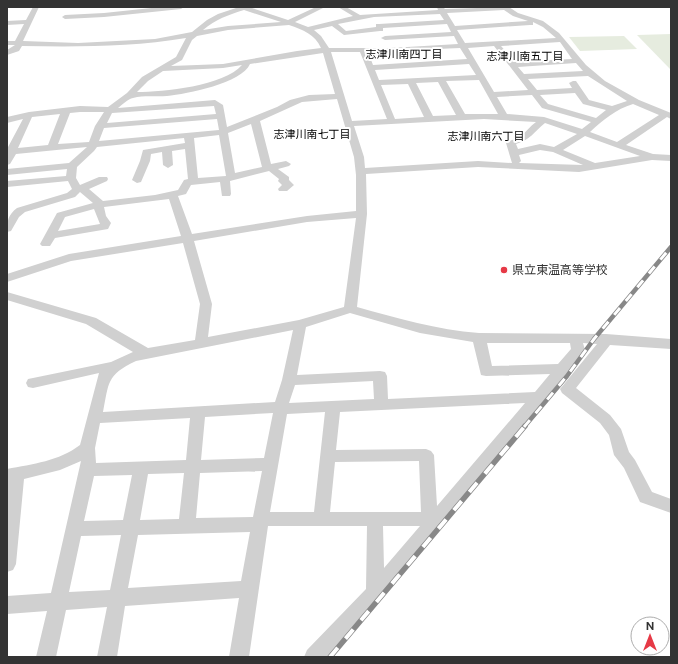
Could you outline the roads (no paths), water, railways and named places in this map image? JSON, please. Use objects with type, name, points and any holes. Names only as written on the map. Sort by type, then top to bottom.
[{"type":"street","points":[[7,53],[16,49],[19,45],[18,43],[36,7]]},
{"type":"street","points":[[65,17],[104,15],[181,7]]},
{"type":"street","points":[[7,172],[72,166],[91,149],[100,126],[110,110],[130,96],[145,79],[179,58],[186,44],[209,21],[220,15],[246,8],[265,7]]},
{"type":"street","points":[[301,7],[305,16]]},
{"type":"street","points":[[7,43],[72,45],[141,43],[169,39],[197,32],[228,28],[275,26],[291,22],[322,7]]},
{"type":"street","points":[[341,7],[359,17]]},
{"type":"street","points":[[246,8],[308,29],[316,34],[322,41],[326,50],[350,124],[362,171],[361,214],[350,309]]},
{"type":"street","points":[[308,29],[374,15],[442,9],[506,8],[512,14],[546,25],[562,40],[578,61],[591,73],[635,101],[668,115]]},
{"type":"street","points":[[348,10],[356,9]]},
{"type":"street","points":[[442,9],[504,116]]},
{"type":"street","points":[[374,15],[390,50]]},
{"type":"street","points":[[7,23],[29,22]]},
{"type":"street","points":[[333,23],[344,33],[380,28],[452,28],[540,23]]},
{"type":"street","points":[[385,38],[452,28]]},
{"type":"street","points":[[163,69],[211,67],[297,53],[326,50],[390,50],[496,44],[525,48],[562,40]]},
{"type":"street","points":[[496,44],[545,106],[597,121]]},
{"type":"street","points":[[525,48],[537,63]]},
{"type":"street","points":[[363,50],[392,121]]},
{"type":"street","points":[[512,65],[578,61]]},
{"type":"street","points":[[130,96],[155,95],[192,89],[237,75],[244,70],[247,62]]},
{"type":"street","points":[[370,68],[472,62]]},
{"type":"street","points":[[522,77],[591,73]]},
{"type":"street","points":[[569,74],[576,90],[586,102],[612,109]]},
{"type":"street","points":[[376,83],[481,77]]},
{"type":"street","points":[[441,79],[462,117]]},
{"type":"street","points":[[411,81],[430,119]]},
{"type":"street","points":[[492,95],[576,90]]},
{"type":"street","points":[[9,152],[224,132],[255,120],[297,100],[341,96]]},
{"type":"street","points":[[556,150],[584,132],[620,104],[635,101]]},
{"type":"street","points":[[7,120],[29,115],[80,109],[110,110],[215,102],[219,105],[224,132],[228,178],[226,194]]},
{"type":"street","points":[[52,148],[66,111]]},
{"type":"street","points":[[7,162],[9,152],[29,115]]},
{"type":"street","points":[[620,144],[668,115]]},
{"type":"street","points":[[100,126],[221,116]]},
{"type":"street","points":[[350,124],[504,116],[544,120],[620,144],[652,157]]},
{"type":"street","points":[[255,120],[269,168],[285,180],[283,181],[289,185],[283,189]]},
{"type":"street","points":[[516,166],[511,143],[524,139],[531,130],[544,120]]},
{"type":"street","points":[[189,135],[193,182]]},
{"type":"street","points":[[137,180],[145,161],[146,152],[190,145]]},
{"type":"street","points":[[514,153],[540,147],[556,150],[595,167]]},
{"type":"street","points":[[168,148],[168,165]]},
{"type":"street","points":[[362,171],[478,164],[579,169],[652,157],[671,158]]},
{"type":"street","points":[[70,178],[80,189],[98,202],[99,206],[102,216],[106,223],[104,227],[48,240],[61,215],[99,206],[127,200],[144,200],[173,196],[182,192],[188,182],[228,178],[286,164]]},
{"type":"street","points":[[70,178],[72,166]]},
{"type":"street","points":[[7,184],[17,182],[54,181],[70,178]]},
{"type":"street","points":[[8,225],[21,210],[71,195],[80,189],[103,180]]},
{"type":"street","points":[[173,196],[188,239],[206,304],[201,344]]},
{"type":"street","points":[[7,278],[69,258],[307,219],[361,214]]},
{"type":"street","points":[[7,296],[91,321],[144,352]]},
{"type":"street","points":[[46,657],[87,470],[88,448],[104,376],[112,367],[121,362],[144,352],[162,351],[201,344],[282,327],[300,326],[312,320],[350,309],[420,329],[458,336],[479,338],[606,339],[671,344]]},
{"type":"street","points":[[239,657],[249,589],[281,408],[289,380],[300,326]]},
{"type":"street","points":[[479,338],[486,371],[562,369]]},
{"type":"street","points":[[314,657],[375,592],[430,523],[540,397],[578,350],[574,338]]},
{"type":"street","points":[[606,339],[601,348],[567,389],[605,419],[616,433],[622,455],[630,464],[646,497],[671,506]]},
{"type":"street","points":[[33,382],[112,367]]},
{"type":"street","points":[[289,380],[380,376],[381,405]]},
{"type":"street","points":[[95,418],[281,408],[381,405],[540,397]]},
{"type":"street","points":[[321,519],[333,407]]},
{"type":"street","points":[[187,525],[198,412]]},
{"type":"street","points":[[7,564],[12,475],[67,461],[79,456],[88,448]]},
{"type":"street","points":[[328,456],[426,455],[430,523]]},
{"type":"street","points":[[87,470],[271,464]]},
{"type":"street","points":[[107,657],[141,468]]},
{"type":"street","points":[[74,529],[321,519],[375,519],[430,523]]},
{"type":"street","points":[[375,519],[375,592]]},
{"type":"street","points":[[7,605],[249,589]]},
{"type":"railway","points":[[524,427],[567,376],[594,339],[671,247]]},
{"type":"railway","points":[[330,657],[525,426]]},
{"type":"place","name":"県立東温高等学校","points":[[504,270]]},
{"type":"district","name":"志津川南四丁目","points":[[404,54]]},
{"type":"district","name":"志津川南五丁目","points":[[525,56]]},
{"type":"district","name":"志津川南七丁目","points":[[312,134]]},
{"type":"district","name":"志津川南六丁目","points":[[486,136]]}]
